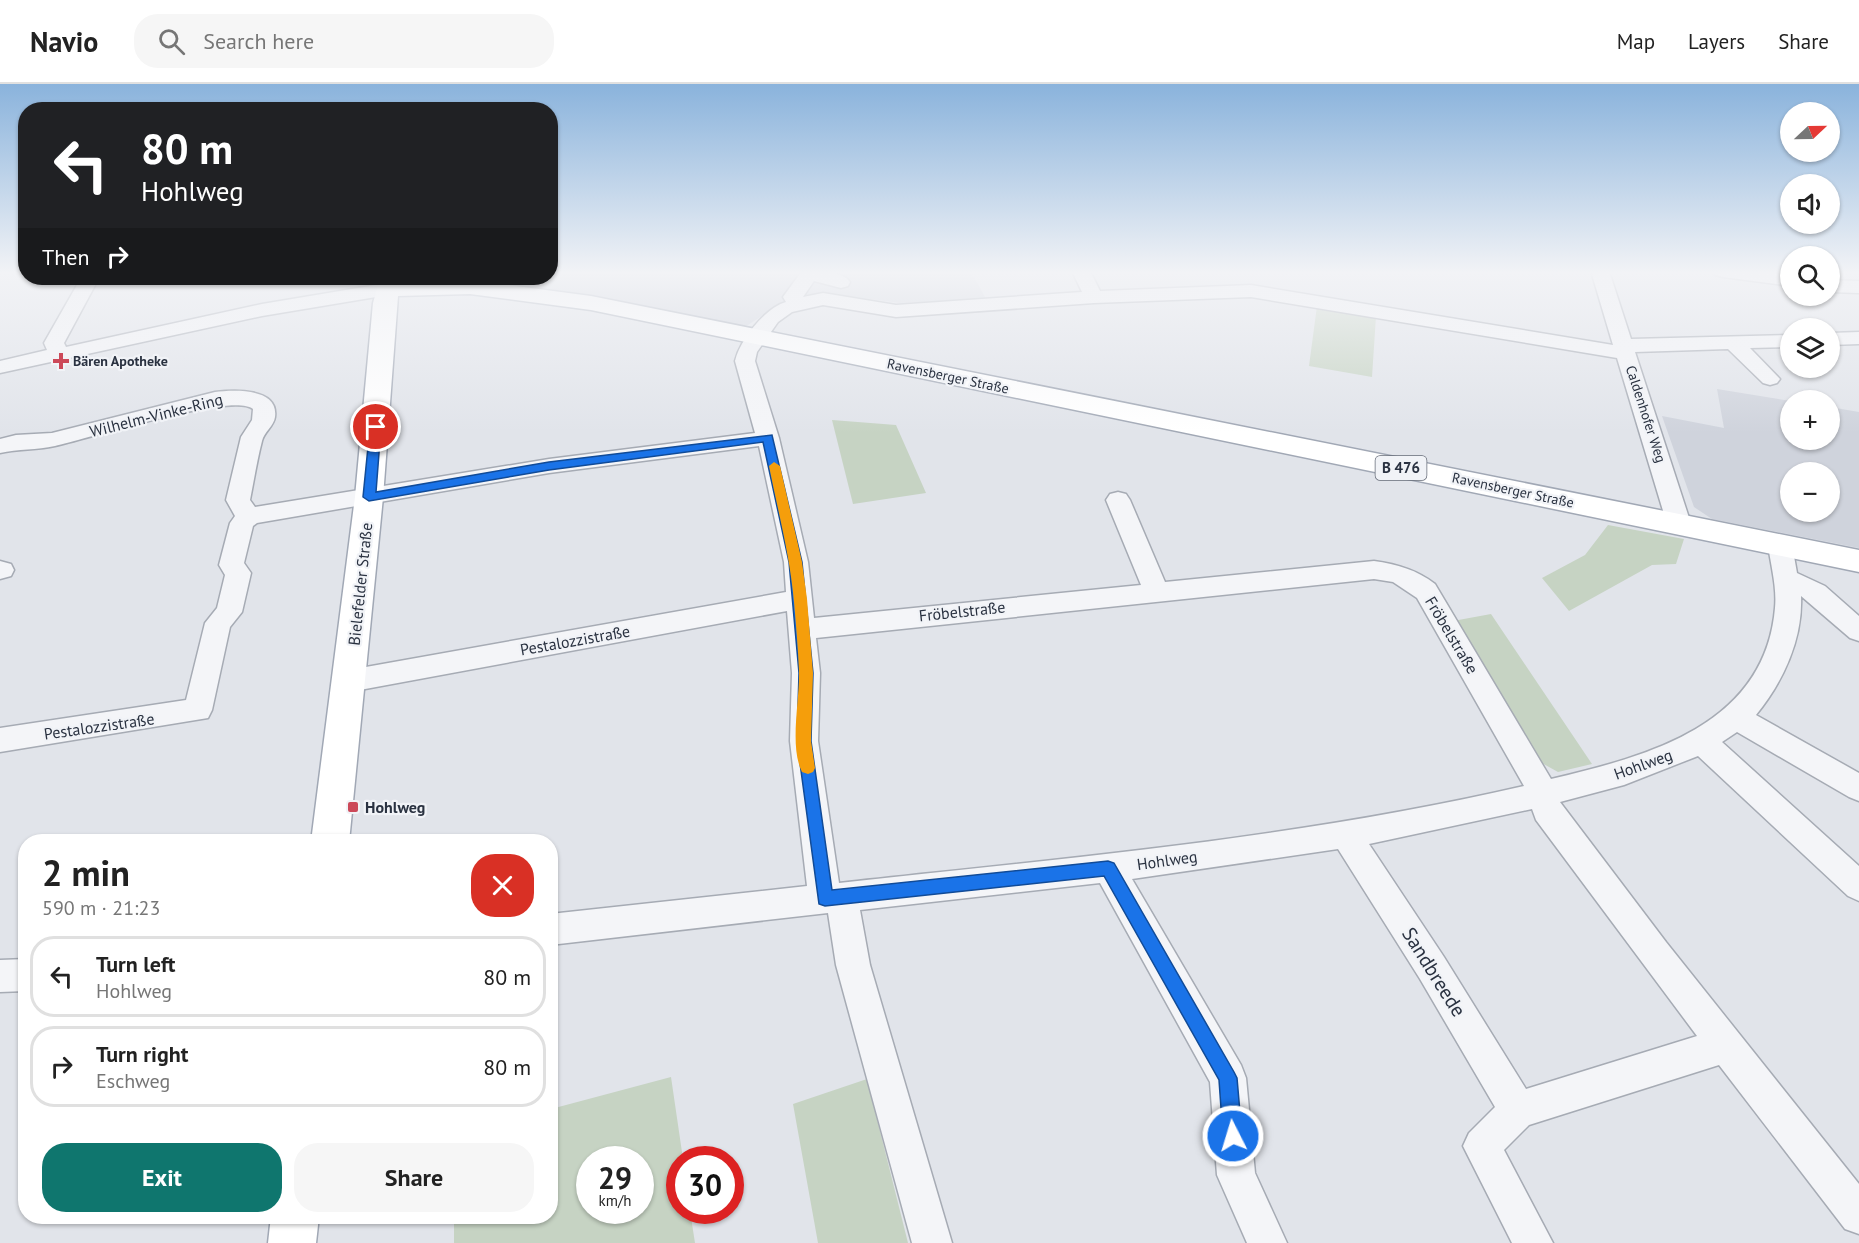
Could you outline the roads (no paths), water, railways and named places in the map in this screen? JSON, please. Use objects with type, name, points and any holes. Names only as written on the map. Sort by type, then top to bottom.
[{"type":"main road","name":"Bielefelder Straße","points":[[331,834],[386,325]]},
{"type":"main road","name":"Ravensberger Straße","points":[[696,325],[1859,561]]},
{"type":"main road","points":[[292,1243],[294,1224]]},
{"type":"street","points":[[58,352],[54,343],[64,325]]},
{"type":"street","name":"Ravensberger Straße","points":[[0,367],[58,352],[71,352],[192,325]]},
{"type":"street","points":[[766,325],[747,352],[745,361],[768,438],[796,562],[806,673],[804,741],[834,898],[932,1243]]},
{"type":"street","points":[[1475,325],[1625,348],[1780,342]]},
{"type":"street","name":"Caldenhofer Weg","points":[[1618,325],[1679,524]]},
{"type":"street","points":[[1840,339],[1859,338]]},
{"type":"street","points":[[1734,344],[1770,379]]},
{"type":"street","name":"Wilhelm-Vinke-Ring","points":[[0,446],[16,442],[52,440],[215,399],[238,397],[249,399],[262,406],[264,412],[264,420],[253,435],[238,500],[241,509],[251,515]]},
{"type":"street","points":[[251,515],[269,514],[549,466],[768,438]]},
{"type":"street","points":[[1118,500],[1157,592]]},
{"type":"street","name":"Pestalozzistraße","points":[[0,740],[198,710],[218,623],[229,612],[238,573],[231,565],[242,523],[251,515]]},
{"type":"street","name":"Hohlweg","points":[[558,929],[1108,868],[1346,835],[1423,822],[1544,794],[1660,759],[1700,740],[1736,717],[1756,695],[1786,628],[1788,603],[1780,545]]},
{"type":"street","name":"Fröbelstraße","points":[[802,629],[1374,570],[1399,573],[1426,591],[1544,794]]},
{"type":"street","points":[[1785,578],[1798,581],[1810,588],[1859,631]]},
{"type":"street","name":"Pestalozzistraße","points":[[349,681],[800,599]]},
{"type":"street","points":[[1736,717],[1859,788]]},
{"type":"street","points":[[1700,740],[1859,886]]},
{"type":"street","points":[[1544,794],[1547,811],[1859,1215]]},
{"type":"street","name":"Sandbreede","points":[[1346,835],[1432,968],[1518,1110]]},
{"type":"street","points":[[1108,868],[1228,1078],[1236,1175],[1267,1243]]},
{"type":"street","points":[[0,976],[18,975]]},
{"type":"street","points":[[1533,1243],[1482,1146],[1518,1110],[1726,1045]]},
{"type":"place","name":"Bären Apotheke","points":[[61,361]]},
{"type":"place","name":"Hohlweg","points":[[353,807]]}]
